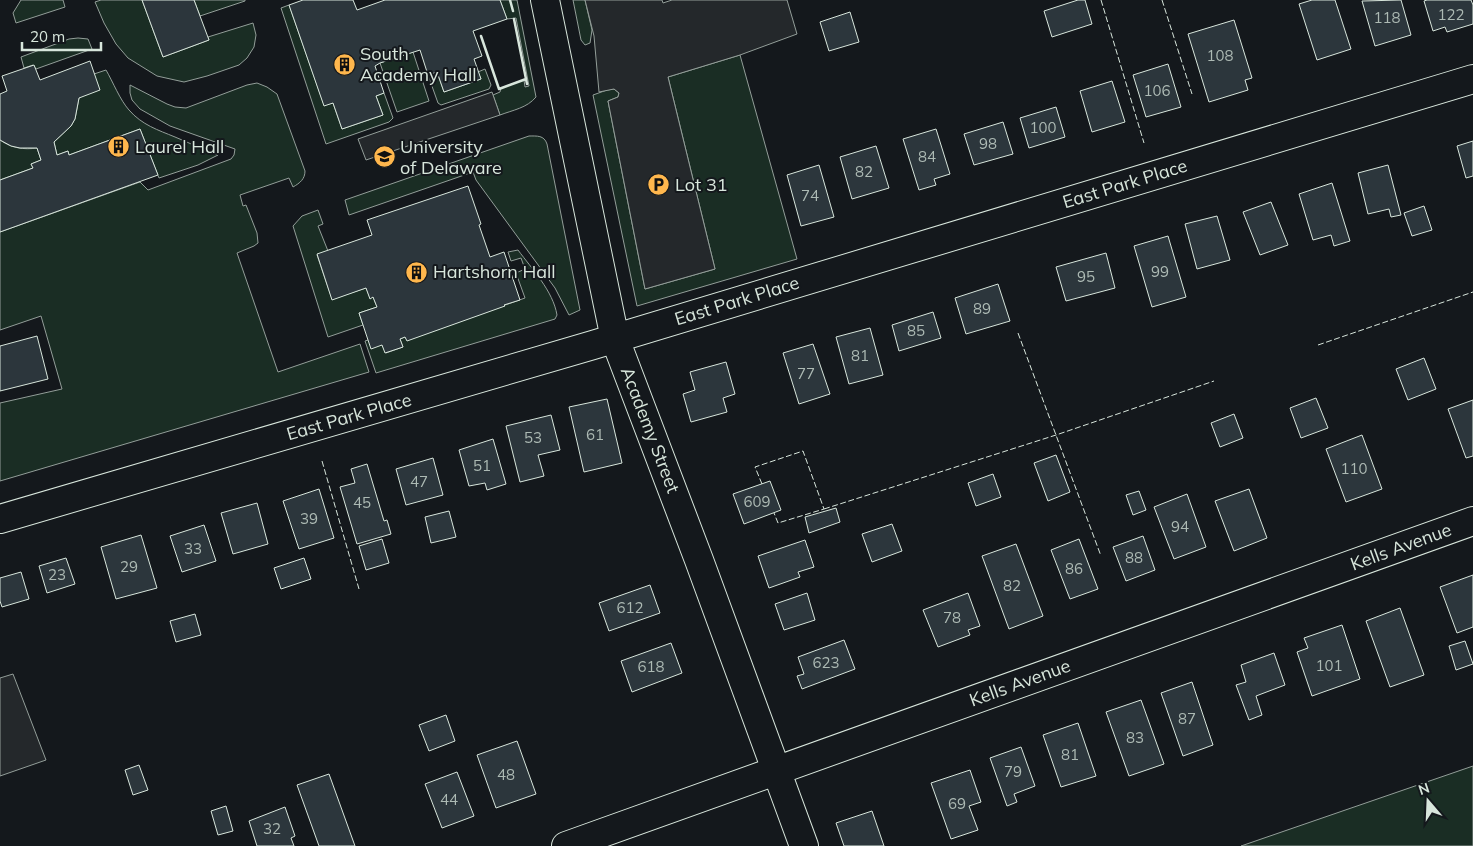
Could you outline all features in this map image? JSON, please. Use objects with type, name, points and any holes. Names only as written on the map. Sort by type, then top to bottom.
[{"type":"street","name":"Academy Street","points":[[545,0],[615,339],[659,451],[778,770],[804,846]]},
{"type":"street","name":"East Park Place","points":[[0,519],[615,339],[1473,78]]},
{"type":"street","name":"Kells Avenue","points":[[566,846],[1473,521]]},
{"type":"green space","points":[[21,0],[63,0],[65,7],[16,23],[13,13]]},
{"type":"green space","points":[[101,0],[142,0],[163,57],[209,40],[208,37],[253,23],[256,35],[254,47],[247,58],[239,65],[207,76],[184,82],[157,76],[128,58],[116,44],[95,2]]},
{"type":"green space","points":[[194,0],[245,0],[245,1],[200,16]]},
{"type":"green space","points":[[500,0],[517,0],[536,97],[524,106],[500,115],[493,95],[500,92],[501,88],[524,80],[525,87],[529,86],[516,18],[507,19]]},
{"type":"green space","points":[[573,0],[585,0],[592,30],[590,43],[585,45],[581,40]]},
{"type":"green space","points":[[289,5],[324,105],[333,103],[342,129],[383,115],[376,96],[384,93],[393,118],[389,122],[326,144],[281,8]]},
{"type":"green space","points":[[69,39],[88,39],[92,49],[36,69],[33,65],[24,68],[21,57]]},
{"type":"green space","points":[[413,52],[429,101],[397,112],[380,63]]},
{"type":"green space","points":[[740,55],[797,259],[637,306],[593,95],[614,89],[619,93],[618,97],[608,101],[645,289],[715,269],[668,77]]},
{"type":"green space","points":[[485,69],[491,85],[489,89],[441,105],[438,103],[428,75],[437,72],[444,92],[481,79],[478,72]]},
{"type":"green space","points":[[106,70],[126,106],[139,120],[218,155],[198,165],[159,178],[140,129],[69,155],[68,151],[57,155],[54,142],[71,126],[75,119],[79,98],[94,74]]},
{"type":"green space","points":[[257,83],[277,94],[305,171],[302,180],[293,187],[289,178],[240,195],[243,206],[246,205],[257,233],[258,243],[237,253],[278,372],[360,344],[369,372],[0,481],[0,403],[62,389],[41,316],[0,330],[0,232],[140,182],[148,190],[231,159],[234,155],[235,149],[170,126],[140,109],[132,100],[130,85],[167,104],[186,108]]},
{"type":"green space","points":[[529,136],[542,138],[547,144],[580,310],[569,315],[555,288],[476,180],[473,172],[349,215],[345,200]]},
{"type":"green space","points":[[0,140],[18,148],[37,148],[41,160],[31,164],[33,168],[0,180]]},
{"type":"green space","points":[[318,210],[323,224],[318,226],[328,251],[317,255],[332,299],[366,288],[370,298],[373,297],[377,307],[359,313],[363,325],[328,337],[293,226],[302,216]]},
{"type":"green space","points":[[518,250],[547,289],[555,306],[557,315],[555,319],[376,373],[365,341],[368,340],[382,345],[386,353],[403,347],[400,339],[405,337],[407,340],[525,298],[516,273],[525,269],[521,258],[511,261],[508,252]]},
{"type":"green space","points":[[1473,766],[1473,846],[1241,846]]},
{"type":"shaded area","name":"Lot 31","points":[[585,0],[662,0],[663,3],[672,0],[787,0],[797,34],[740,55],[668,77],[715,269],[645,289],[608,101],[618,97],[619,93],[614,89],[599,92],[594,36]]},
{"type":"shaded area","points":[[492,92],[500,115],[366,160],[358,139]]},
{"type":"shaded area","points":[[13,674],[46,760],[0,776],[0,678]]},
{"type":"building","points":[[142,0],[194,0],[209,40],[163,57]]},
{"type":"building","name":"South Academy Hall","points":[[303,0],[353,0],[357,10],[385,0],[500,0],[507,19],[473,31],[482,56],[474,59],[481,79],[444,92],[437,72],[428,75],[420,50],[380,63],[375,66],[384,93],[376,96],[383,115],[342,129],[333,103],[324,106],[289,5]]},
{"type":"building","points":[[1078,0],[1085,0],[1092,24],[1052,37],[1044,11]]},
{"type":"building","points":[[1312,0],[1335,0],[1351,49],[1317,60],[1299,4]]},
{"type":"building","points":[[1401,0],[1411,35],[1375,46],[1362,1]]},
{"type":"building","points":[[1471,0],[1473,5],[1473,24],[1447,32],[1445,27],[1433,31],[1424,1]]},
{"type":"building","points":[[850,12],[859,42],[829,51],[820,22]]},
{"type":"building","points":[[1234,20],[1252,78],[1245,80],[1248,90],[1209,102],[1188,34]]},
{"type":"building","name":"Laurel Hall","points":[[90,61],[100,90],[79,98],[75,119],[71,126],[54,142],[57,155],[68,151],[69,155],[140,129],[158,175],[0,232],[0,180],[33,168],[31,164],[41,160],[37,148],[20,148],[0,140],[0,94],[7,91],[2,76],[34,65],[40,80]]},
{"type":"building","points":[[1168,64],[1181,107],[1146,117],[1133,75]]},
{"type":"building","points":[[1112,81],[1125,122],[1092,132],[1080,91]]},
{"type":"building","points":[[1056,107],[1065,137],[1029,148],[1020,118]]},
{"type":"building","points":[[1003,122],[1013,154],[974,165],[964,134]]},
{"type":"building","points":[[936,129],[950,174],[934,179],[936,185],[919,190],[903,139]]},
{"type":"building","points":[[1473,141],[1473,176],[1466,178],[1457,146]]},
{"type":"building","points":[[876,146],[889,188],[852,199],[840,157]]},
{"type":"building","points":[[819,165],[834,217],[801,226],[787,175]]},
{"type":"building","points":[[1388,165],[1401,215],[1391,217],[1389,209],[1368,214],[1358,173]]},
{"type":"building","points":[[1332,183],[1350,241],[1334,246],[1331,235],[1313,240],[1299,194]]},
{"type":"building","name":"Hartshorn Hall","points":[[468,186],[490,257],[504,252],[520,300],[407,341],[405,337],[400,339],[403,347],[385,353],[382,345],[371,349],[359,313],[377,307],[373,297],[370,299],[366,288],[332,300],[317,254],[372,235],[367,220]]},
{"type":"building","points":[[1271,202],[1288,245],[1260,255],[1243,212]]},
{"type":"building","points":[[1424,206],[1432,230],[1412,236],[1404,213]]},
{"type":"building","points":[[1217,216],[1230,260],[1197,269],[1185,224]]},
{"type":"building","points":[[1168,236],[1186,297],[1152,307],[1134,246]]},
{"type":"building","points":[[1106,253],[1115,288],[1066,301],[1056,267]]},
{"type":"building","points":[[998,284],[1010,321],[966,334],[955,298]]},
{"type":"building","points":[[933,312],[941,338],[899,351],[892,325]]},
{"type":"building","points":[[870,328],[883,375],[849,384],[836,337]]},
{"type":"building","points":[[37,336],[48,379],[0,391],[0,346]]},
{"type":"building","points":[[813,344],[830,394],[799,404],[783,353]]},
{"type":"building","points":[[1424,358],[1436,389],[1408,400],[1396,369]]},
{"type":"building","points":[[726,362],[735,394],[723,398],[727,412],[691,422],[683,394],[695,390],[690,372]]},
{"type":"building","points":[[1316,398],[1328,428],[1301,438],[1290,408]]},
{"type":"building","points":[[607,399],[622,463],[584,472],[569,407]]},
{"type":"building","points":[[1473,400],[1473,456],[1466,458],[1448,409]]},
{"type":"building","points":[[1234,414],[1243,438],[1220,447],[1211,423]]},
{"type":"building","points":[[551,415],[560,450],[538,455],[544,476],[520,482],[506,426]]},
{"type":"building","points":[[1362,435],[1382,489],[1346,502],[1326,449]]},
{"type":"building","points":[[493,439],[506,484],[487,490],[485,483],[469,486],[459,450]]},
{"type":"building","points":[[1056,455],[1070,492],[1048,501],[1034,463]]},
{"type":"building","points":[[433,458],[443,495],[406,505],[396,469]]},
{"type":"building","points":[[367,464],[384,521],[387,520],[391,534],[357,544],[340,487],[355,483],[351,469]]},
{"type":"building","points":[[993,474],[1001,497],[976,506],[968,483]]},
{"type":"building","points":[[770,481],[781,510],[744,524],[733,494]]},
{"type":"building","points":[[319,489],[334,538],[299,549],[283,501]]},
{"type":"building","points":[[1249,489],[1267,538],[1234,551],[1215,501]]},
{"type":"building","points":[[1139,491],[1146,510],[1133,515],[1126,495]]},
{"type":"building","points":[[1187,494],[1206,547],[1174,559],[1154,507]]},
{"type":"building","points":[[257,503],[268,544],[233,554],[221,513]]},
{"type":"building","points":[[836,508],[840,522],[809,533],[805,517]]},
{"type":"building","points":[[449,511],[456,537],[431,543],[425,517]]},
{"type":"building","points":[[892,524],[902,551],[872,562],[862,534]]},
{"type":"building","points":[[204,525],[216,561],[182,572],[170,536]]},
{"type":"building","points":[[141,535],[157,588],[116,599],[101,547]]},
{"type":"building","points":[[1143,536],[1155,570],[1126,581],[1113,547]]},
{"type":"building","points":[[382,539],[389,563],[366,570],[359,546]]},
{"type":"building","points":[[1079,539],[1098,589],[1070,599],[1051,550]]},
{"type":"building","points":[[805,540],[814,567],[798,572],[800,577],[769,588],[758,556]]},
{"type":"building","points":[[1016,544],[1043,616],[1009,629],[982,556]]},
{"type":"building","points":[[66,558],[75,584],[47,593],[39,566]]},
{"type":"building","points":[[304,558],[311,579],[281,589],[274,568]]},
{"type":"building","points":[[21,572],[29,599],[2,607],[0,601],[0,578]]},
{"type":"building","points":[[1473,575],[1473,627],[1457,633],[1440,587]]},
{"type":"building","points":[[650,585],[660,613],[609,631],[599,603]]},
{"type":"building","points":[[807,593],[815,620],[784,630],[775,604]]},
{"type":"building","points":[[968,593],[980,626],[968,630],[970,635],[938,647],[923,610]]},
{"type":"building","points":[[1400,608],[1424,675],[1390,687],[1366,621]]},
{"type":"building","points":[[195,614],[201,635],[176,642],[170,621]]},
{"type":"building","points":[[1342,625],[1360,679],[1312,696],[1297,652],[1308,648],[1304,638]]},
{"type":"building","points":[[844,640],[855,669],[802,689],[797,676],[804,674],[798,657]]},
{"type":"building","points":[[1465,641],[1473,664],[1456,670],[1449,646]]},
{"type":"building","points":[[671,643],[682,673],[632,692],[621,661]]},
{"type":"building","points":[[1274,653],[1285,685],[1256,696],[1262,715],[1249,720],[1236,685],[1246,682],[1241,665]]},
{"type":"building","points":[[1192,682],[1213,745],[1183,756],[1161,693]]},
{"type":"building","points":[[1141,700],[1164,764],[1129,776],[1106,712]]},
{"type":"building","points":[[446,715],[455,741],[429,751],[419,725]]},
{"type":"building","points":[[1078,723],[1096,776],[1061,787],[1043,735]]},
{"type":"building","points":[[517,741],[536,794],[496,808],[477,755]]},
{"type":"building","points":[[1021,747],[1035,786],[1014,794],[1017,802],[1007,806],[990,758]]},
{"type":"building","points":[[139,765],[148,790],[133,795],[125,770]]},
{"type":"building","points":[[970,770],[981,802],[969,806],[978,830],[951,839],[931,783]]},
{"type":"building","points":[[457,772],[474,816],[442,828],[425,784]]},
{"type":"building","points":[[329,774],[355,846],[319,846],[297,785]]},
{"type":"building","points":[[226,806],[233,831],[218,835],[211,811]]},
{"type":"building","points":[[285,807],[295,836],[291,838],[294,846],[257,846],[249,821]]},
{"type":"building","points":[[872,811],[884,846],[844,846],[836,823]]},
{"type":"fence","points":[[1101,0],[1144,143]]},
{"type":"fence","points":[[1162,0],[1192,94]]},
{"type":"fence","points":[[1318,345],[1473,292]]},
{"type":"fence","points":[[1018,333],[1101,556]]},
{"type":"fence","points":[[824,509],[1056,435],[1214,381]]},
{"type":"fence","points":[[762,484],[755,467],[803,451],[824,509],[778,523],[774,513]]},
{"type":"fence","points":[[322,461],[359,589]]},
{"type":"wall","points":[[510,0],[513,11]]},
{"type":"wall","points":[[514,19],[526,79]]},
{"type":"wall","points":[[481,36],[499,89],[526,79],[527,84]]},
{"type":"place","name":"South Academy Hall","points":[[344,64]]},
{"type":"place","name":"Laurel Hall","points":[[119,147]]},
{"type":"place","name":"University of Delaware","points":[[384,157]]},
{"type":"place","name":"Lot 31","points":[[659,185]]},
{"type":"place","name":"Hartshorn Hall","points":[[417,272]]}]
